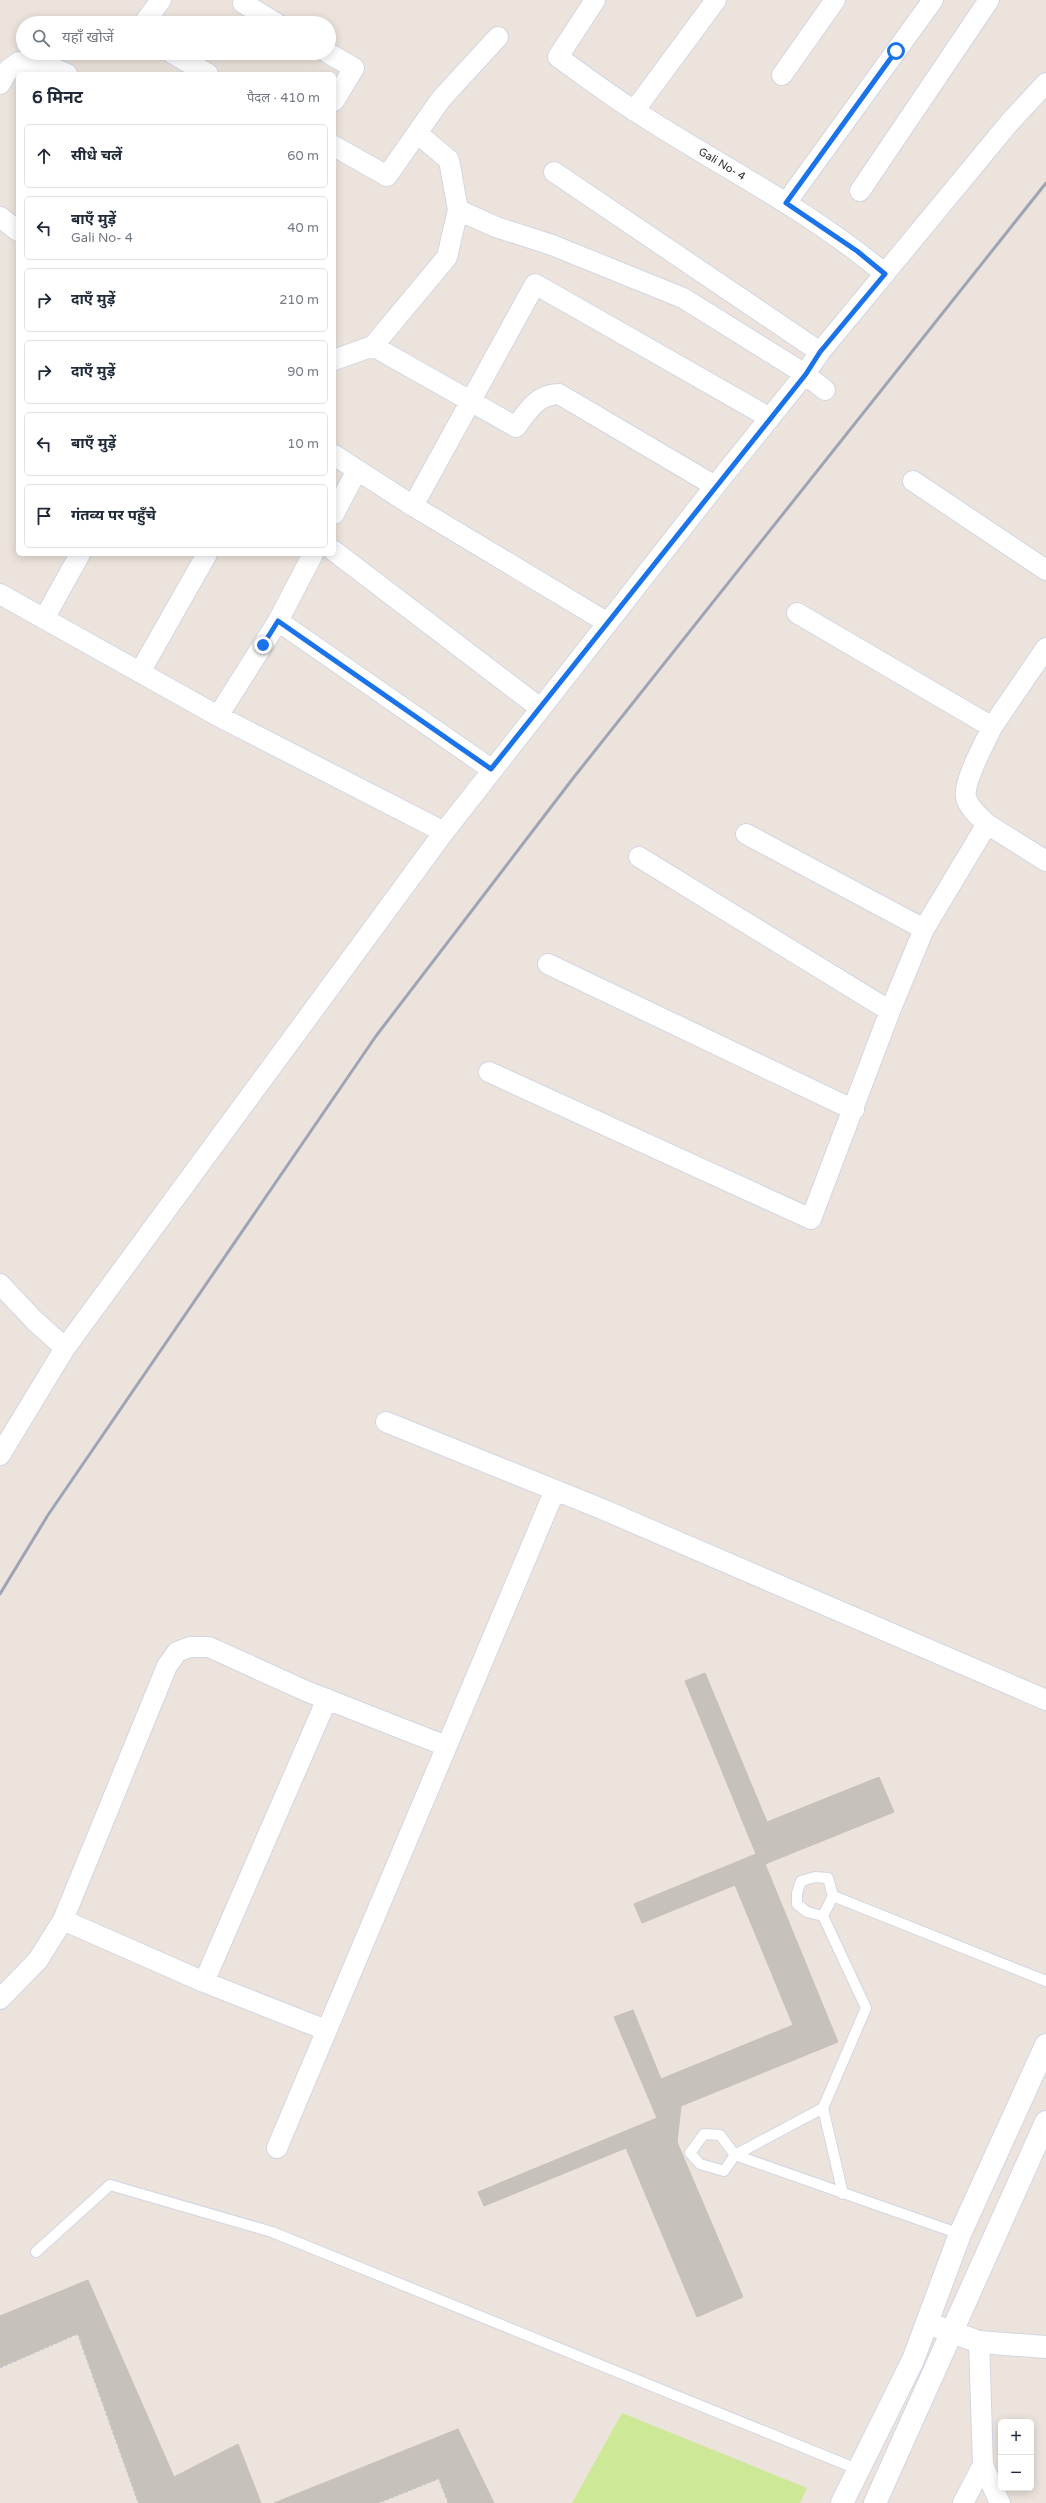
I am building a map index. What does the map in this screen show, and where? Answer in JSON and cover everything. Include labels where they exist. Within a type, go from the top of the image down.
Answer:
[{"type":"main road","points":[[842,2503],[857,2470],[913,2360],[960,2234],[1046,2045]]},
{"type":"main road","points":[[875,2503],[950,2332],[1046,2122]]},
{"type":"main road","points":[[927,2323],[979,2342],[1046,2347]]},
{"type":"street","points":[[149,16],[161,0]]},
{"type":"street","name":"Gali No- 4","points":[[595,0],[558,57],[634,111],[786,203],[857,251],[885,274]]},
{"type":"street","points":[[634,111],[716,0]]},
{"type":"street","points":[[782,75],[835,0]]},
{"type":"street","points":[[786,203],[933,0]]},
{"type":"street","points":[[860,191],[989,0]]},
{"type":"street","points":[[243,3],[264,16]]},
{"type":"street","points":[[336,147],[386,176],[440,99],[498,37]]},
{"type":"street","points":[[336,58],[354,68],[336,98]]},
{"type":"street","points":[[184,60],[205,72]]},
{"type":"street","points":[[0,84],[9,69],[19,62],[43,64],[62,72]]},
{"type":"street","points":[[0,1455],[65,1348],[491,769],[715,486],[806,374],[820,352],[1009,123],[1046,83]]},
{"type":"street","points":[[336,359],[372,346],[447,257],[458,210],[449,160],[417,133]]},
{"type":"street","points":[[554,172],[820,352]]},
{"type":"street","points":[[458,210],[496,226],[552,245],[683,298],[806,374],[825,390]]},
{"type":"street","points":[[0,217],[16,229]]},
{"type":"street","points":[[413,506],[536,284],[770,418]]},
{"type":"street","points":[[372,346],[516,427],[529,409],[547,394],[559,394],[715,486]]},
{"type":"street","points":[[336,456],[413,506],[608,623]]},
{"type":"street","points":[[336,510],[357,470]]},
{"type":"street","points":[[913,481],[982,530],[1046,570]]},
{"type":"street","points":[[336,553],[540,708]]},
{"type":"street","points":[[44,619],[79,556]]},
{"type":"street","points":[[140,672],[205,556]]},
{"type":"street","points":[[218,716],[278,621],[312,556]]},
{"type":"street","points":[[0,594],[218,716],[444,832]]},
{"type":"street","points":[[797,613],[992,727]]},
{"type":"street","points":[[278,621],[491,769]]},
{"type":"street","points":[[1046,648],[992,727],[966,787],[966,798],[972,810],[987,824],[1046,861]]},
{"type":"street","points":[[489,1072],[811,1219],[854,1110],[890,1011],[924,929],[987,824]]},
{"type":"street","points":[[746,834],[924,929]]},
{"type":"street","points":[[639,857],[890,1011]]},
{"type":"street","points":[[548,964],[854,1110]]},
{"type":"street","points":[[0,1284],[34,1321],[65,1348]]},
{"type":"street","points":[[386,1422],[555,1490],[1046,1700]]},
{"type":"street","points":[[276,2148],[555,1490]]},
{"type":"street","points":[[0,1999],[38,1960],[63,1920],[166,1666],[177,1652],[190,1647],[208,1647],[327,1699],[446,1746]]},
{"type":"street","points":[[204,1982],[327,1699]]},
{"type":"street","points":[[63,1920],[204,1982],[326,2030]]},
{"type":"street","points":[[979,2342],[983,2465],[1000,2503]]},
{"type":"street","points":[[963,2503],[983,2465]]},
{"type":"lane","points":[[815,1877],[828,1878],[833,1896],[823,1916],[807,1912],[797,1904],[797,1893],[801,1881],[815,1877]]},
{"type":"lane","points":[[833,1896],[1046,1981]]},
{"type":"lane","points":[[823,1916],[866,2008],[823,2108],[843,2194]]},
{"type":"lane","points":[[823,2108],[735,2154],[843,2194],[960,2234]]},
{"type":"lane","points":[[36,2252],[110,2185],[272,2232],[857,2470]]},
{"type":"path","points":[[0,2366],[78,2333],[138,2503]]},
{"type":"path","points":[[377,2503],[440,2478],[449,2503]]},
{"type":"green space","points":[[622,2413],[807,2488],[800,2503],[572,2503]]},
{"type":"building","points":[[705,1673],[767,1822],[879,1777],[894,1812],[765,1864],[838,2042],[681,2106],[677,2142],[743,2297],[697,2317],[626,2148],[484,2206],[478,2192],[657,2118],[614,2017],[633,2010],[661,2079],[793,2025],[735,1885],[642,1923],[634,1904],[756,1854],[685,1681]]},
{"type":"building","points":[[88,2280],[174,2477],[238,2444],[261,2503],[139,2503],[78,2333],[0,2367],[0,2316]]},
{"type":"building","points":[[458,2429],[494,2503],[449,2503],[439,2478],[377,2503],[274,2503]]},
{"type":"railway","points":[[0,1594],[48,1515],[376,1036],[574,777],[1046,183]]},
{"type":"route","points":[[263,645],[278,621],[491,769],[715,486],[806,374],[820,352],[885,274],[857,251],[786,203],[896,51]]}]
